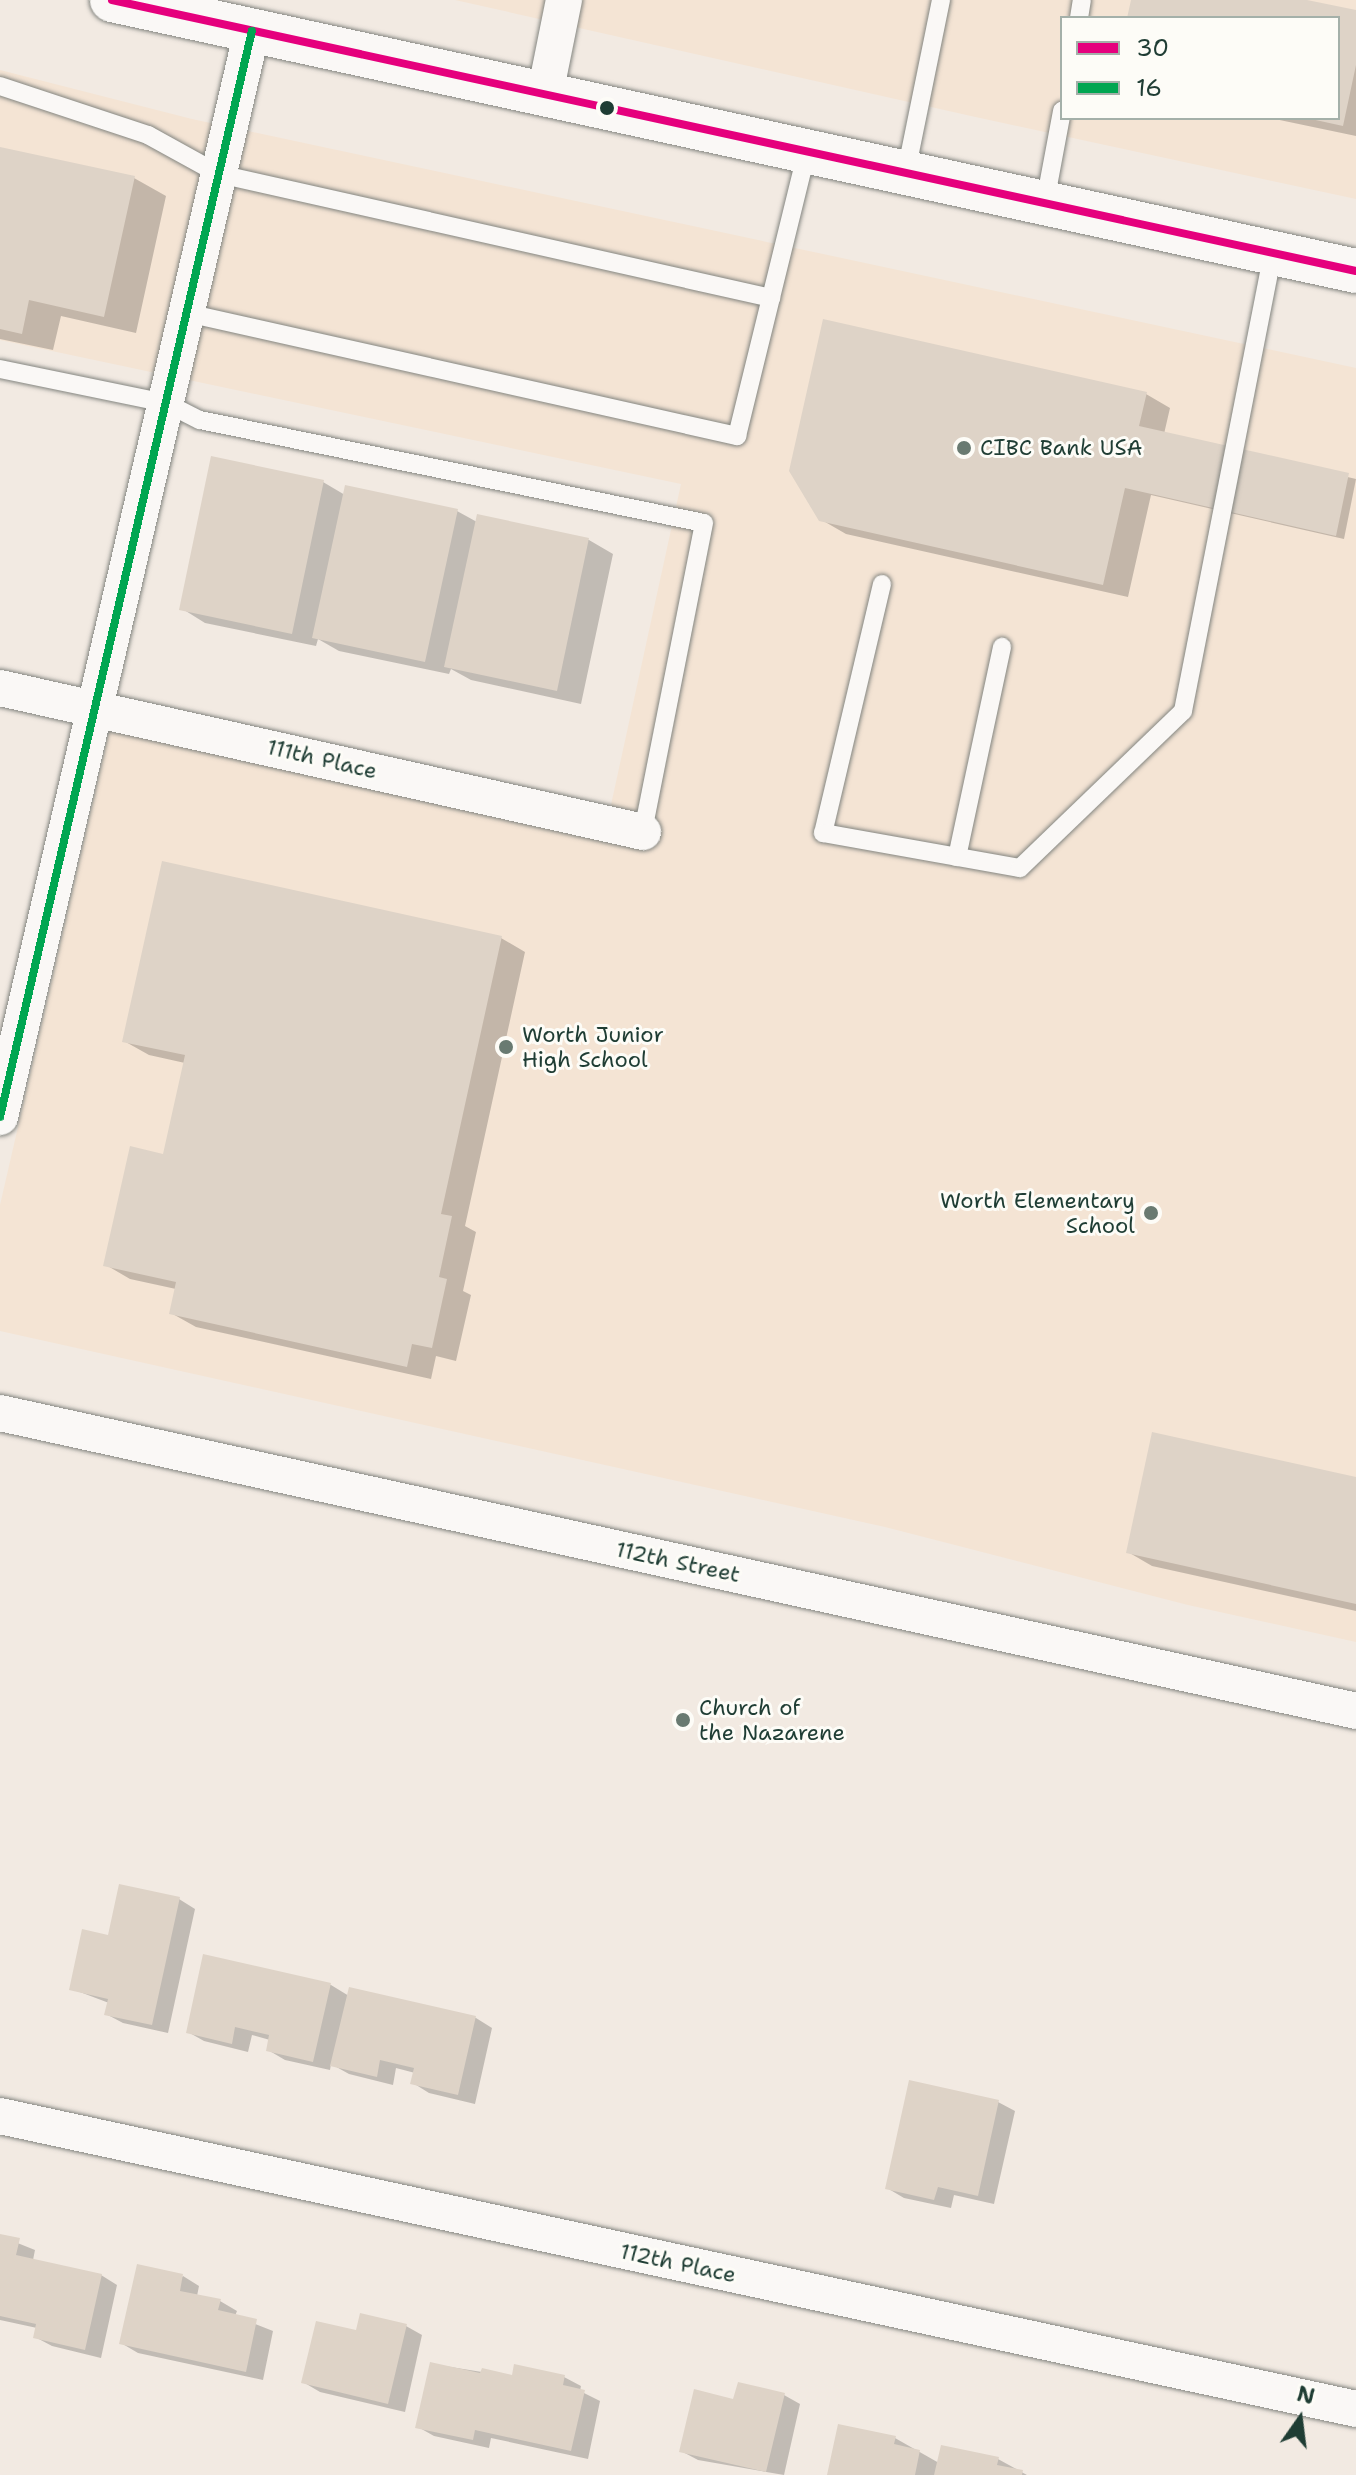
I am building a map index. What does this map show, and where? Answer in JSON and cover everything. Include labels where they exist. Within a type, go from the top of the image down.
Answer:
[{"type":"main road","points":[[112,0],[177,7],[252,31],[1356,271]]},
{"type":"street","points":[[545,94],[564,0]]},
{"type":"street","points":[[0,1117],[252,31]]},
{"type":"street","name":"111th Place","points":[[0,688],[643,832]]},
{"type":"street","name":"112th Street","points":[[0,1413],[1356,1711]]},
{"type":"street","name":"112th Place","points":[[0,2116],[1356,2409]]},
{"type":"lane","points":[[906,172],[941,0]]},
{"type":"lane","points":[[0,86],[148,135],[219,174],[771,298]]},
{"type":"lane","points":[[1045,203],[1060,120]]},
{"type":"lane","points":[[187,313],[737,436],[807,151]]},
{"type":"lane","points":[[882,584],[823,833],[1020,868],[1183,711],[1273,252]]},
{"type":"lane","points":[[0,369],[166,403],[200,420],[704,523],[643,832]]},
{"type":"lane","points":[[957,857],[1002,647]]},
{"type":"shaded area","points":[[455,0],[1356,0],[1356,199],[971,116]]},
{"type":"shaded area","points":[[0,70],[192,119],[1356,368],[1356,1642],[1188,1605],[885,1527],[0,1331],[0,1205],[116,702],[609,814],[681,484],[0,340]]},
{"type":"building","points":[[1131,0],[1307,0],[1356,10],[1356,65],[1343,126],[1316,120],[1340,120],[1340,16],[1127,16]]},
{"type":"building","points":[[0,147],[135,176],[104,317],[29,300],[22,334],[0,329]]},
{"type":"building","name":"CIBC Bank USA","points":[[823,319],[1147,392],[1139,426],[1349,473],[1336,536],[1125,488],[1103,585],[819,521],[789,471]]},
{"type":"building","points":[[211,456],[324,480],[292,634],[179,610]]},
{"type":"building","points":[[345,485],[458,509],[425,662],[312,638]]},
{"type":"building","points":[[477,514],[589,538],[557,691],[444,667]]},
{"type":"building","points":[[162,861],[502,936],[441,1214],[452,1216],[439,1277],[447,1279],[432,1348],[412,1344],[407,1367],[169,1314],[176,1282],[103,1266],[130,1146],[163,1154],[185,1055],[122,1042]]},
{"type":"building","points":[[1152,1432],[1356,1477],[1356,1604],[1126,1553]]},
{"type":"building","points":[[119,1884],[180,1897],[152,2025],[104,2015],[108,1999],[69,1990],[82,1929],[108,1935]]},
{"type":"building","points":[[203,1954],[331,1983],[313,2062],[266,2051],[269,2035],[235,2027],[232,2044],[186,2033]]},
{"type":"building","points":[[349,1987],[476,2016],[458,2095],[410,2084],[414,2068],[380,2060],[377,2077],[330,2066]]},
{"type":"building","points":[[909,2080],[999,2100],[978,2196],[938,2187],[934,2200],[885,2189]]},
{"type":"building","points":[[0,2234],[20,2238],[16,2255],[102,2274],[85,2350],[33,2338],[36,2324],[0,2316]]},
{"type":"building","points":[[137,2264],[183,2274],[180,2291],[221,2299],[218,2310],[257,2319],[246,2372],[119,2344]]},
{"type":"building","points":[[360,2313],[407,2324],[388,2404],[301,2383],[316,2321],[356,2330]]},
{"type":"building","points":[[430,2362],[480,2373],[482,2368],[512,2375],[514,2364],[565,2375],[563,2385],[585,2390],[571,2451],[475,2430],[473,2440],[415,2428]]},
{"type":"building","points":[[738,2382],[785,2393],[766,2472],[679,2452],[694,2389],[733,2399]]},
{"type":"building","points":[[838,2424],[896,2436],[894,2444],[920,2450],[915,2475],[827,2475]]},
{"type":"building","points":[[941,2445],[999,2457],[997,2465],[1023,2470],[1022,2475],[934,2475]]},
{"type":"transit line","name":"30","points":[[112,0],[1356,271]]},
{"type":"transit line","name":"16","points":[[0,1117],[252,31]]},
{"type":"place","name":"CIBC Bank USA","points":[[964,448]]},
{"type":"place","name":"Worth Junior High School","points":[[506,1047]]},
{"type":"place","name":"Worth Elementary School","points":[[1151,1213]]},
{"type":"place","name":"Church of the Nazarene","points":[[683,1720]]}]
